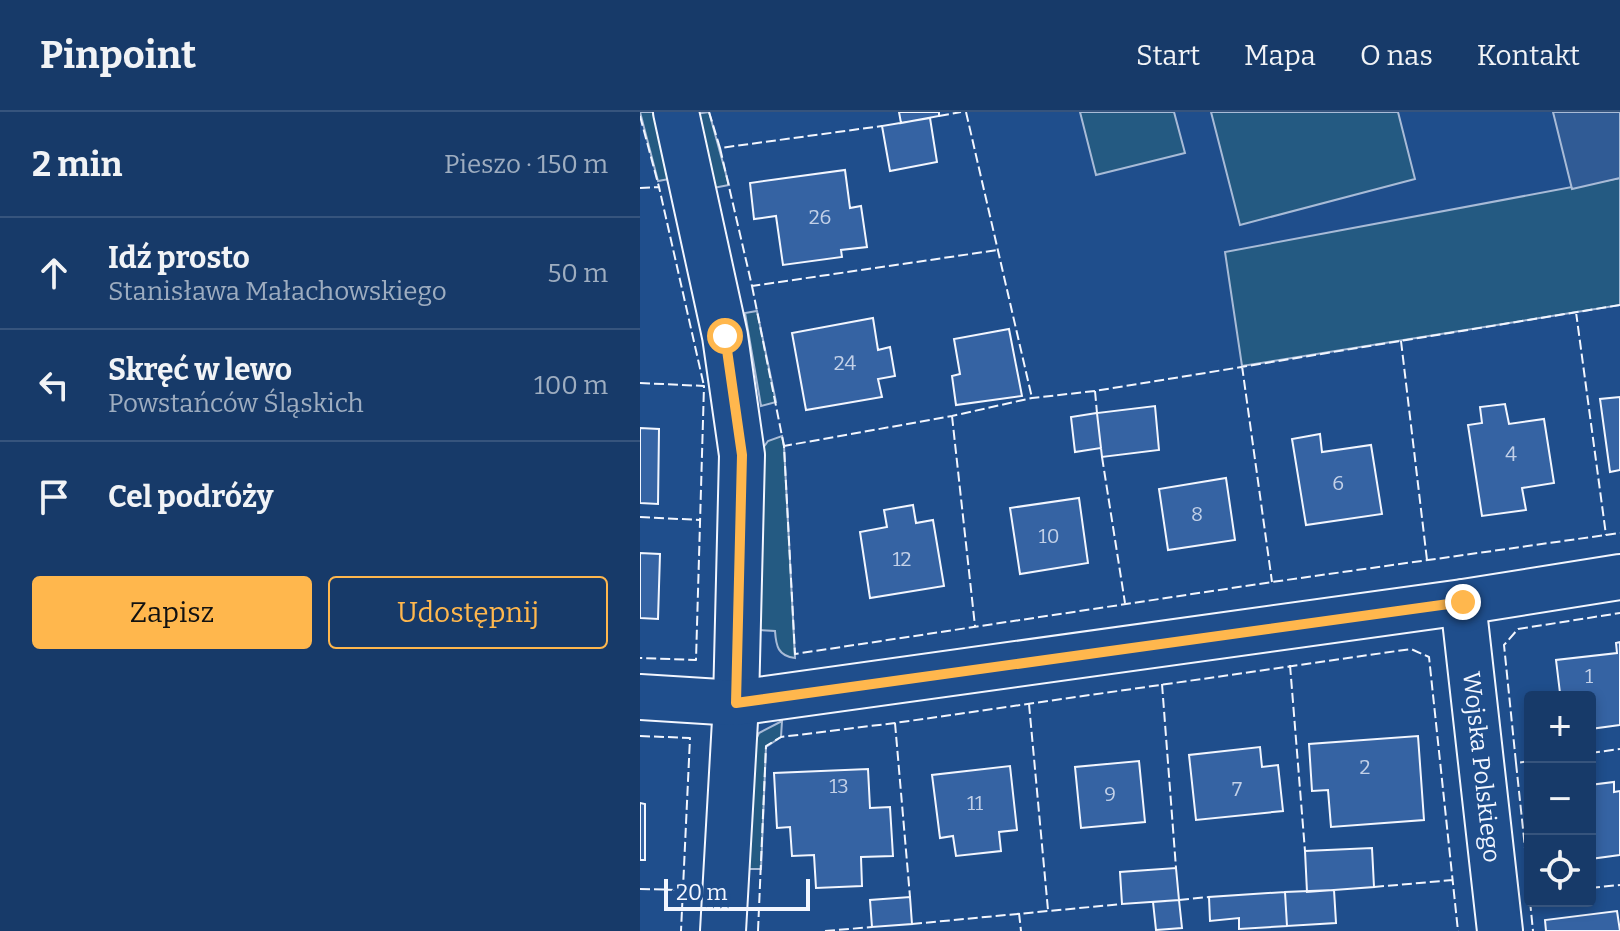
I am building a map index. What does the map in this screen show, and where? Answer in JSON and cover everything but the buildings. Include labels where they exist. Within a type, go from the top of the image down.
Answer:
[{"type":"street","points":[[676,112],[725,336],[742,455],[736,703],[723,931]]},
{"type":"street","points":[[640,697],[736,703],[1463,602],[1620,577]]},
{"type":"street","name":"Wojska Polskiego","points":[[1463,602],[1500,931]]},
{"type":"shaded area","points":[[640,112],[654,112],[669,179],[658,181]]},
{"type":"shaded area","points":[[709,112],[729,185],[713,188],[695,114]]},
{"type":"shaded area","points":[[1080,112],[1174,112],[1185,153],[1096,175]]},
{"type":"shaded area","points":[[1211,112],[1398,112],[1415,179],[1240,225]]},
{"type":"shaded area","points":[[1553,112],[1620,112],[1620,178],[1572,189]]},
{"type":"shaded area","points":[[1620,178],[1620,305],[1242,366],[1225,252]]},
{"type":"shaded area","points":[[757,311],[776,402],[761,406],[745,313]]},
{"type":"shaded area","points":[[782,436],[795,658],[779,649],[775,631],[759,630],[763,448],[768,441]]},
{"type":"shaded area","points":[[782,721],[781,737],[766,747],[761,869],[747,869],[752,748],[759,733]]},
{"type":"fence","points":[[709,112],[720,148],[882,126]]},
{"type":"fence","points":[[939,116],[961,112]]},
{"type":"fence","points":[[966,112],[1032,398]]},
{"type":"fence","points":[[640,116],[659,187]]},
{"type":"fence","points":[[720,148],[752,286],[998,250]]},
{"type":"fence","points":[[640,188],[659,187],[704,386]]},
{"type":"fence","points":[[752,286],[784,446]]},
{"type":"fence","points":[[1620,305],[1095,391],[1032,398],[952,416],[784,446],[795,654],[1620,533]]},
{"type":"fence","points":[[1576,312],[1606,535]]},
{"type":"fence","points":[[1401,341],[1427,560]]},
{"type":"fence","points":[[1242,366],[1272,582]]},
{"type":"fence","points":[[640,383],[704,386],[696,660],[640,658]]},
{"type":"fence","points":[[1095,391],[1097,413]]},
{"type":"fence","points":[[952,416],[975,626]]},
{"type":"fence","points":[[1102,457],[1125,603]]},
{"type":"fence","points":[[640,517],[700,520]]},
{"type":"fence","points":[[1524,762],[1516,763],[1504,645],[1518,629],[1620,613]]},
{"type":"fence","points":[[758,931],[766,746],[781,737],[1411,649],[1429,657],[1458,931]]},
{"type":"fence","points":[[1290,665],[1305,851]]},
{"type":"fence","points":[[1162,684],[1176,868]]},
{"type":"fence","points":[[1029,704],[1048,910]]},
{"type":"fence","points":[[895,723],[910,897]]},
{"type":"fence","points":[[640,736],[690,738],[681,931]]},
{"type":"fence","points":[[1596,752],[1620,749]]},
{"type":"fence","points":[[1516,763],[1524,838]]},
{"type":"fence","points":[[1374,887],[1453,880]]},
{"type":"fence","points":[[1596,887],[1620,885]]},
{"type":"fence","points":[[640,889],[683,890]]},
{"type":"fence","points":[[1179,900],[1209,897]]},
{"type":"fence","points":[[912,924],[1122,904]]},
{"type":"fence","points":[[1531,907],[1533,931]]},
{"type":"fence","points":[[1019,913],[1021,931]]},
{"type":"fence","points":[[825,931],[872,927]]},
{"type":"route","points":[[725,336],[742,455],[736,703],[1463,602]]}]
